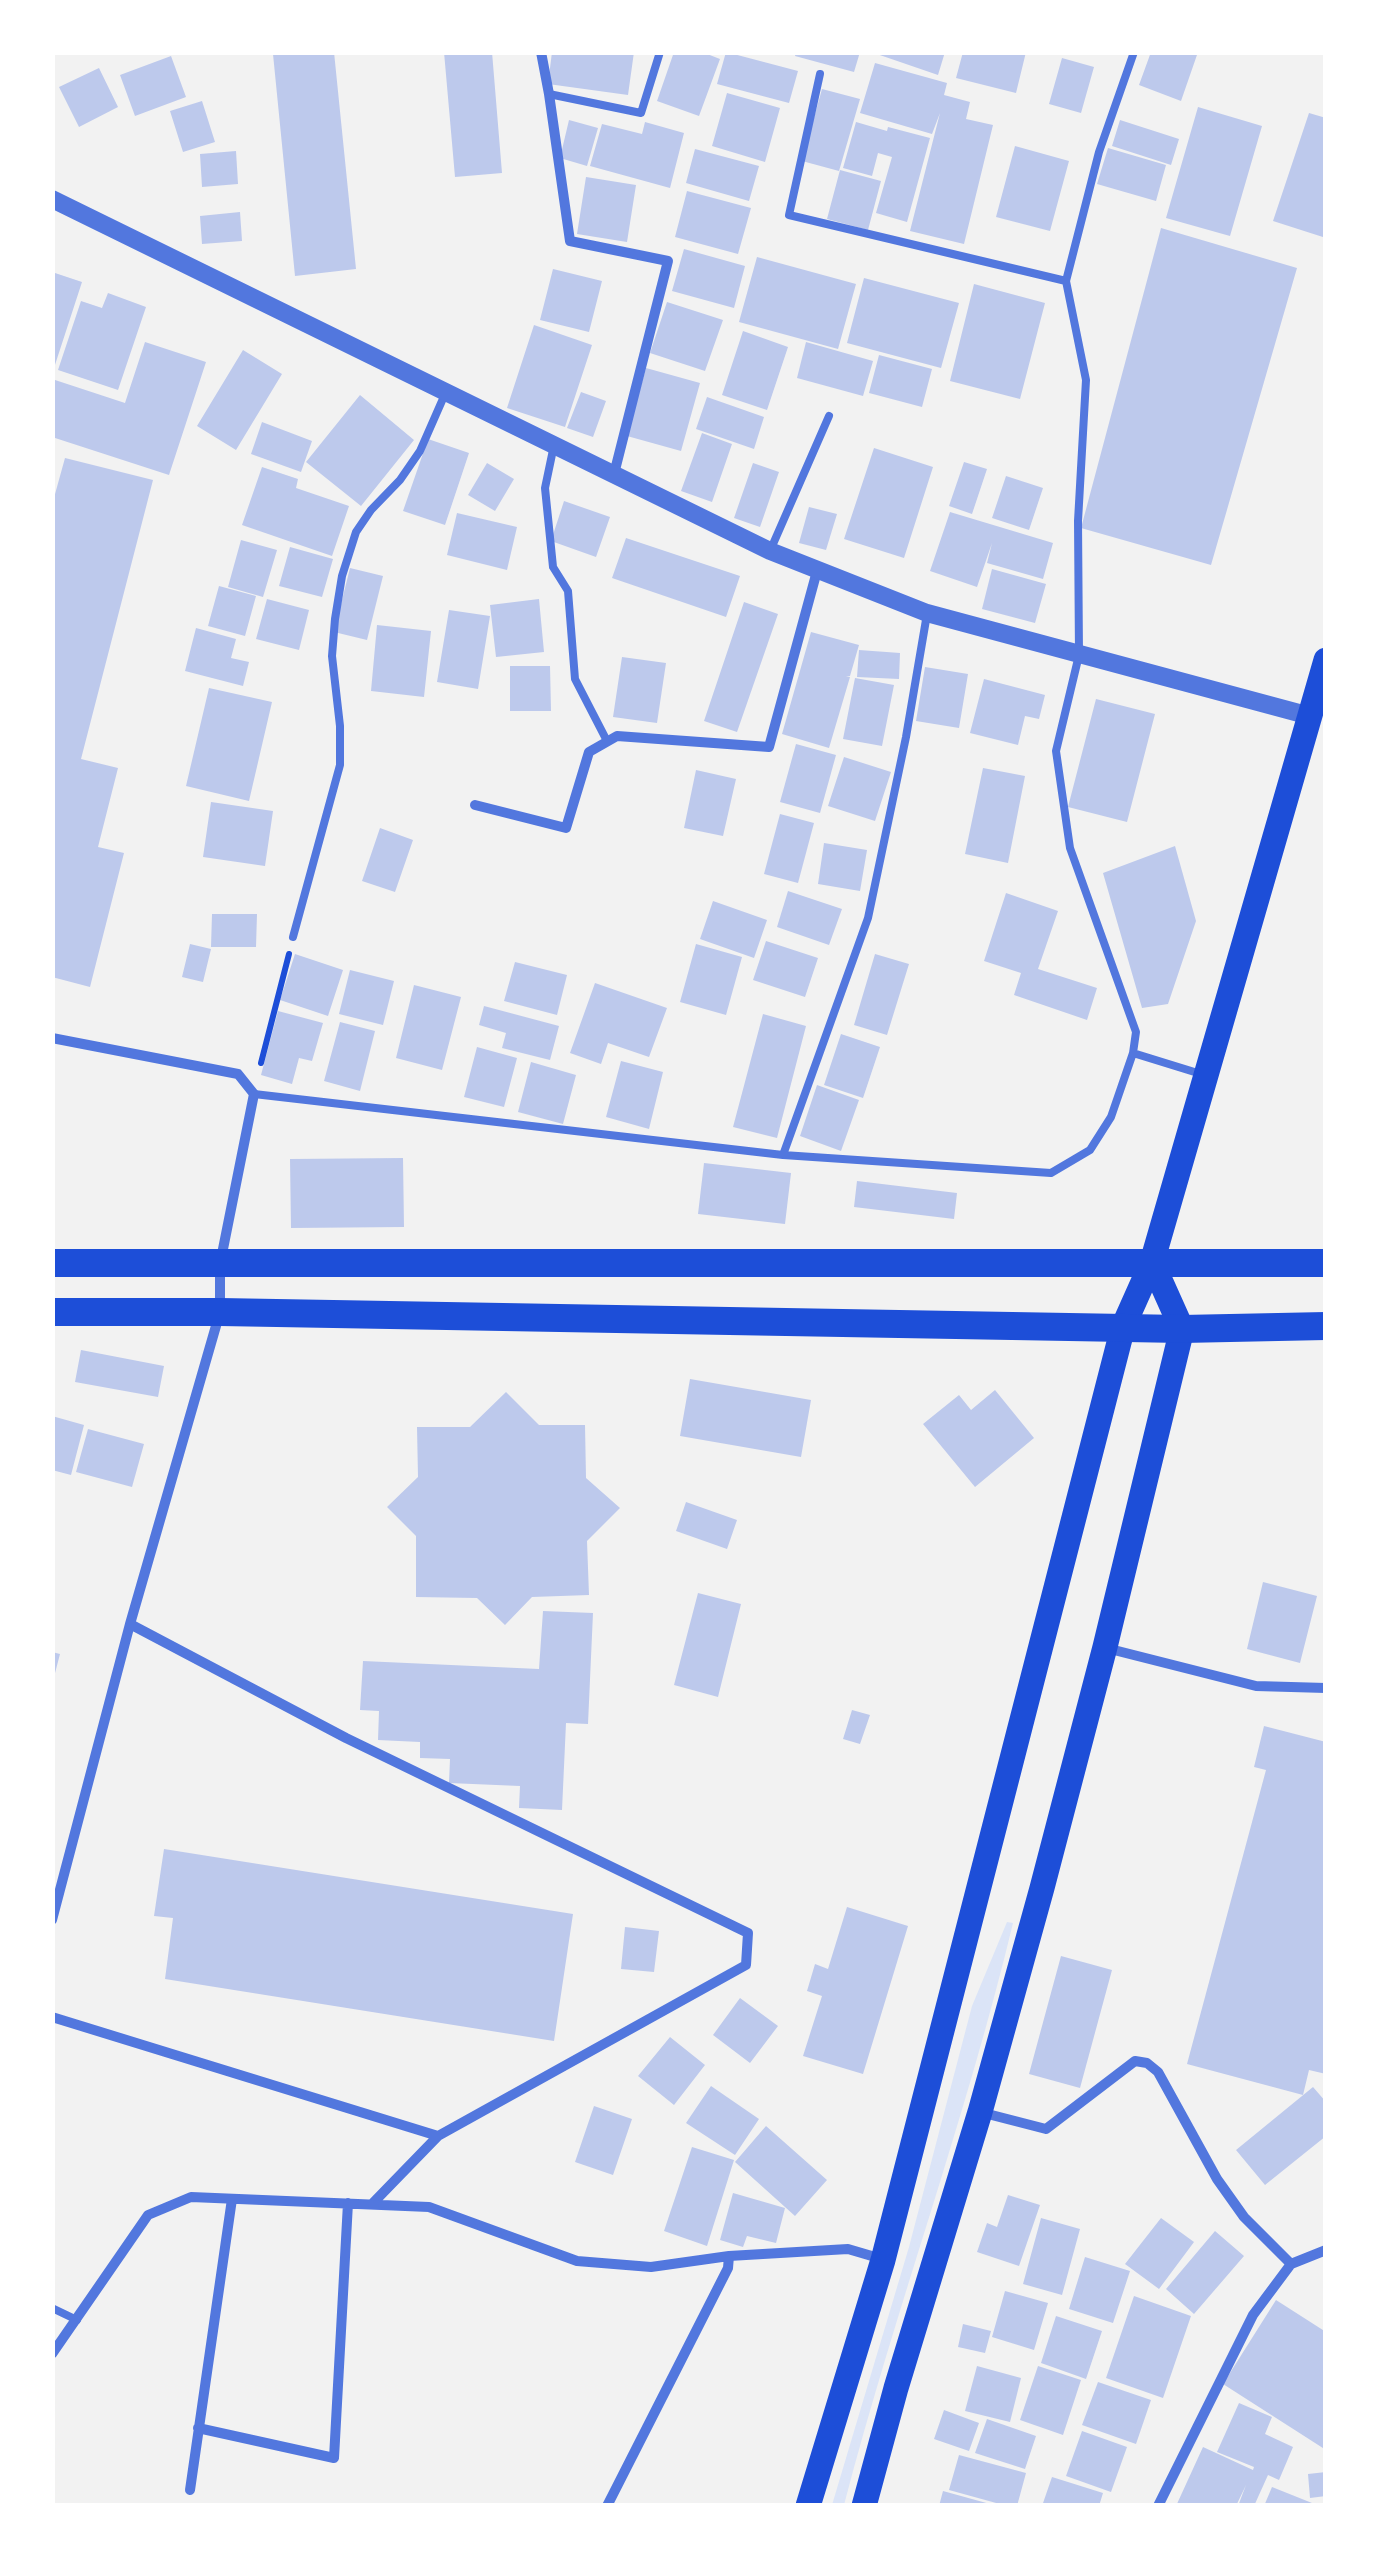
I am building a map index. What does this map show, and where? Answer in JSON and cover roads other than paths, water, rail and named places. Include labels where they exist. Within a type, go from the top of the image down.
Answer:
[{"type":"highway","points":[[52,1263],[1326,1263]]},
{"type":"highway","points":[[52,1312],[1182,1329],[1326,1326]]},
{"type":"main road","points":[[808,2506],[884,2260],[1123,1327],[1152,1262],[1205,1075],[1318,719],[1326,660]]},
{"type":"main road","points":[[864,2506],[1047,1869],[1182,1329],[1152,1262]]},
{"type":"street","points":[[540,52],[570,241],[668,261],[614,474]]},
{"type":"street","points":[[52,199],[817,571],[927,613],[1318,719]]},
{"type":"street","points":[[475,805],[566,828],[589,752],[618,736],[769,748],[817,571]]},
{"type":"street","points":[[52,1038],[238,1074],[254,1094],[220,1264],[220,1312],[130,1624],[52,1920]]},
{"type":"street","points":[[130,1624],[346,1738],[748,1933],[746,1966],[438,2136],[372,2204]]},
{"type":"street","points":[[1105,1647],[1256,1686],[1326,1688]]},
{"type":"street","points":[[52,2017],[438,2136]]},
{"type":"street","points":[[980,2112],[1046,2130],[1135,2061],[1147,2063],[1158,2072],[1217,2180],[1244,2217],[1291,2264]]},
{"type":"street","points":[[52,2354],[148,2215],[191,2198],[429,2207],[577,2261],[651,2267],[729,2256],[848,2249],[884,2260]]},
{"type":"street","points":[[190,2490],[232,2199]]},
{"type":"street","points":[[198,2428],[334,2458],[348,2203]]},
{"type":"street","points":[[1158,2506],[1252,2315],[1291,2264],[1326,2250]]},
{"type":"street","points":[[607,2506],[728,2268],[729,2256]]},
{"type":"lane","points":[[549,94],[642,113],[660,52]]},
{"type":"lane","points":[[254,1094],[784,1154],[1051,1173],[1090,1150],[1112,1116],[1136,1032],[1070,848],[1056,751],[1080,655],[1078,521],[1086,380],[1066,281],[1099,152],[1134,52]]},
{"type":"lane","points":[[820,74],[789,214],[1066,281]]},
{"type":"lane","points":[[294,937],[340,765],[332,656],[342,576],[356,532],[420,451],[446,392]]},
{"type":"lane","points":[[770,551],[828,416]]},
{"type":"lane","points":[[554,445],[545,488],[553,567],[568,590],[576,680],[607,741]]},
{"type":"lane","points":[[784,1154],[868,918],[927,613]]},
{"type":"lane","points":[[1133,1053],[1205,1075]]},
{"type":"lane","points":[[52,2308],[77,2320]]}]
